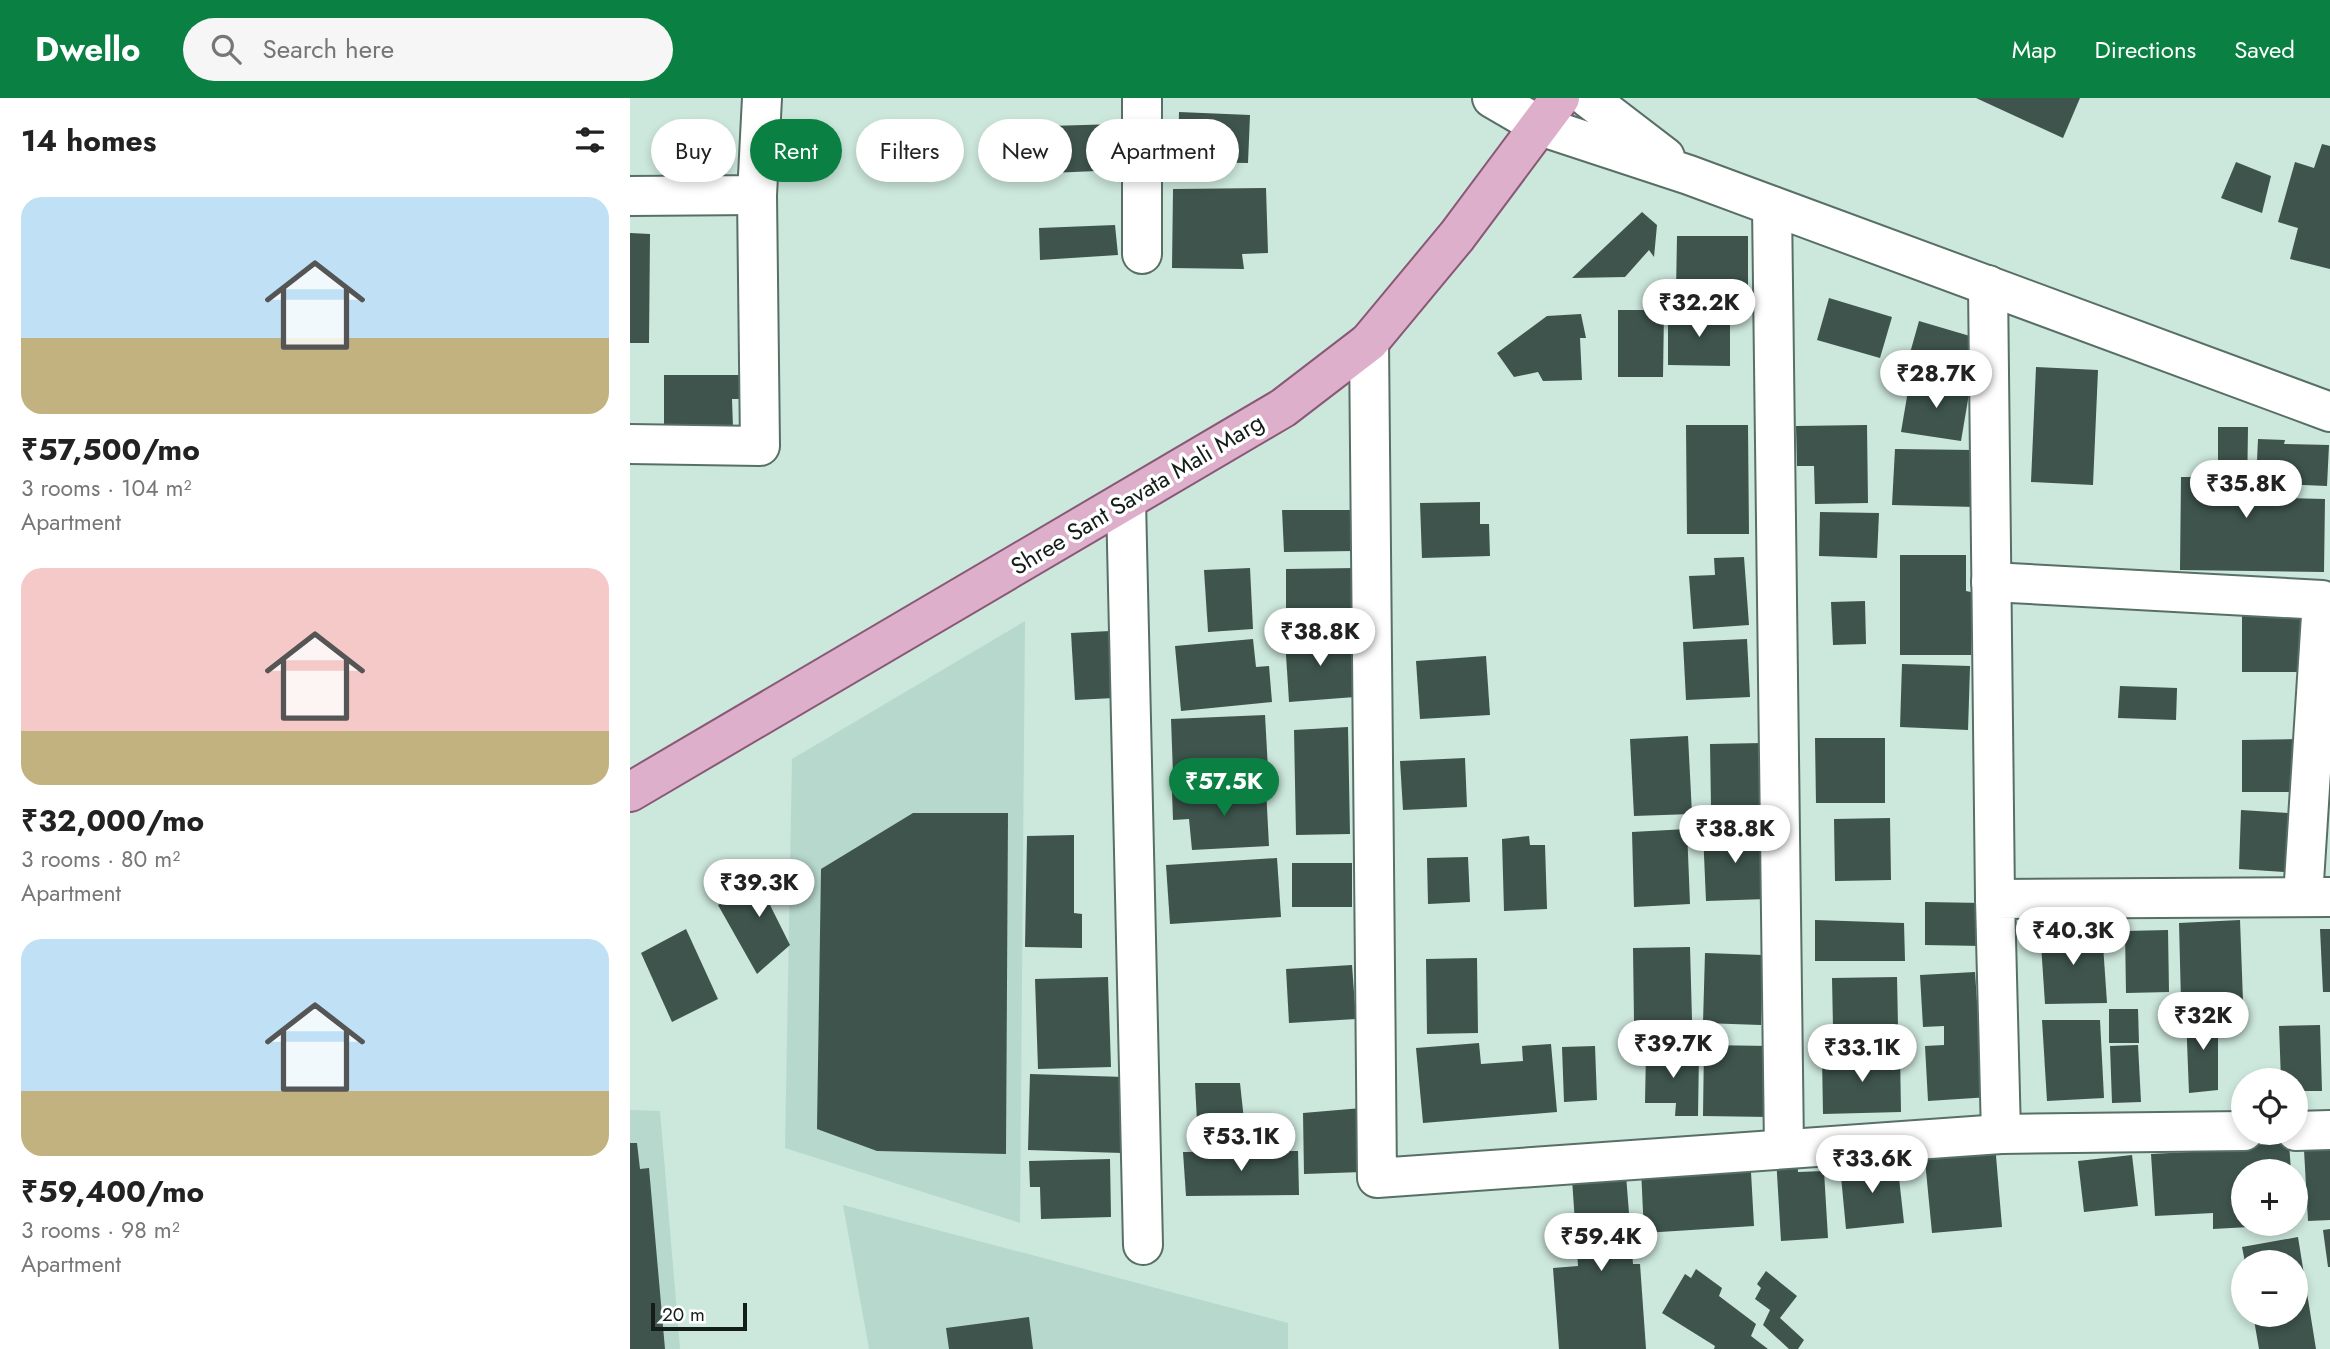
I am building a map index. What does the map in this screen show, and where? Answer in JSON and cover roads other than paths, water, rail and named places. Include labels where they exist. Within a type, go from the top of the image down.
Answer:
[{"type":"main road","name":"Shree Sant Savata Mali Marg","points":[[630,792],[1283,408],[1368,342],[1457,236],[1550,112]]},
{"type":"street","points":[[630,444],[760,446],[757,195],[762,98]]},
{"type":"street","points":[[1142,98],[1142,254]]},
{"type":"street","points":[[1492,98],[1550,112],[1689,175],[2330,412]]},
{"type":"street","points":[[1588,98],[1689,175]]},
{"type":"street","points":[[630,196],[757,195]]},
{"type":"street","points":[[1772,206],[1784,1149]]},
{"type":"street","points":[[1988,285],[1995,899],[2001,1134]]},
{"type":"street","points":[[1368,342],[1377,1178],[2001,1134],[2231,1131]]},
{"type":"street","points":[[1126,501],[1143,1245]]},
{"type":"street","points":[[1991,582],[2322,600],[2316,897],[1995,899]]},
{"type":"street","points":[[2308,1131],[2330,1130]]}]
